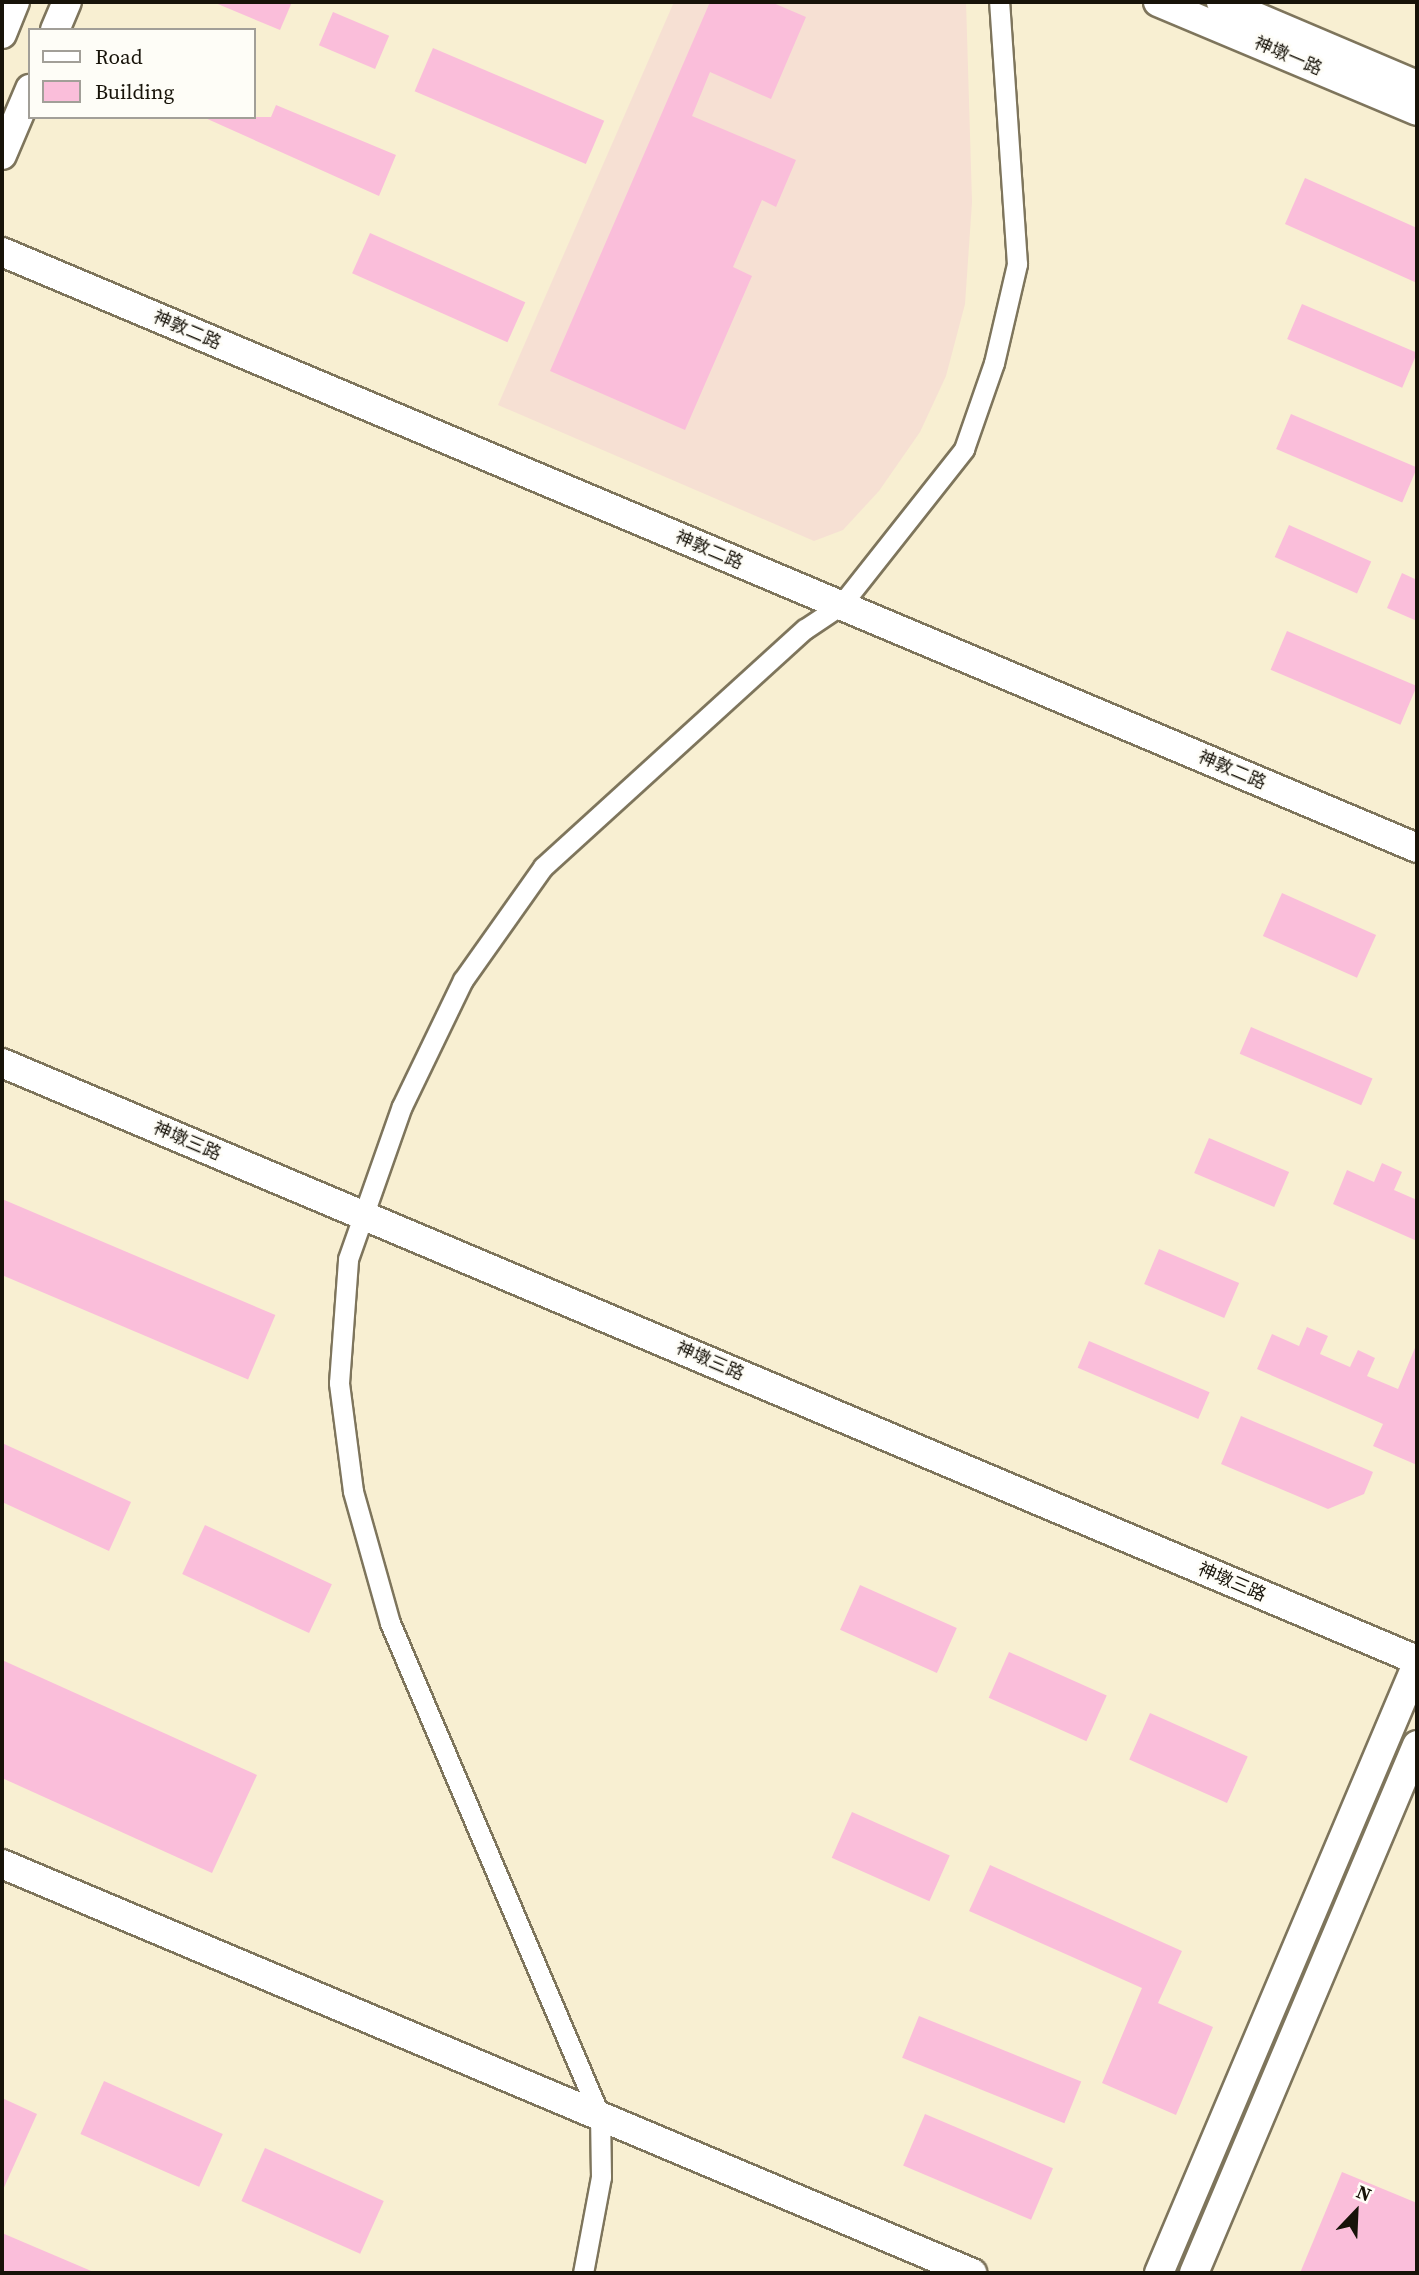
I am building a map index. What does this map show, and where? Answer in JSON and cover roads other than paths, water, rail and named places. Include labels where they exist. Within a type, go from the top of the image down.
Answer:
[{"type":"street","points":[[2,34],[15,2]]},
{"type":"street","points":[[56,28],[67,2]]},
{"type":"street","points":[[583,2273],[601,2176],[600,2116],[390,1623],[353,1491],[339,1383],[348,1259],[402,1106],[463,980],[543,867],[805,629],[841,606],[964,449],[994,363],[1017,264],[999,2]]},
{"type":"street","name":"神墩一路","points":[[1158,2],[1417,111]]},
{"type":"street","name":"神墩一路","points":[[1221,2],[1417,85]]},
{"type":"street","points":[[2,155],[28,94]]},
{"type":"street","name":"神敦二路","points":[[2,252],[1417,848]]},
{"type":"street","name":"神墩三路","points":[[2,1063],[1417,1662]]},
{"type":"street","points":[[1159,2273],[1417,1662]]},
{"type":"street","points":[[1194,2273],[1417,1745]]},
{"type":"street","points":[[2,1864],[972,2273]]}]
